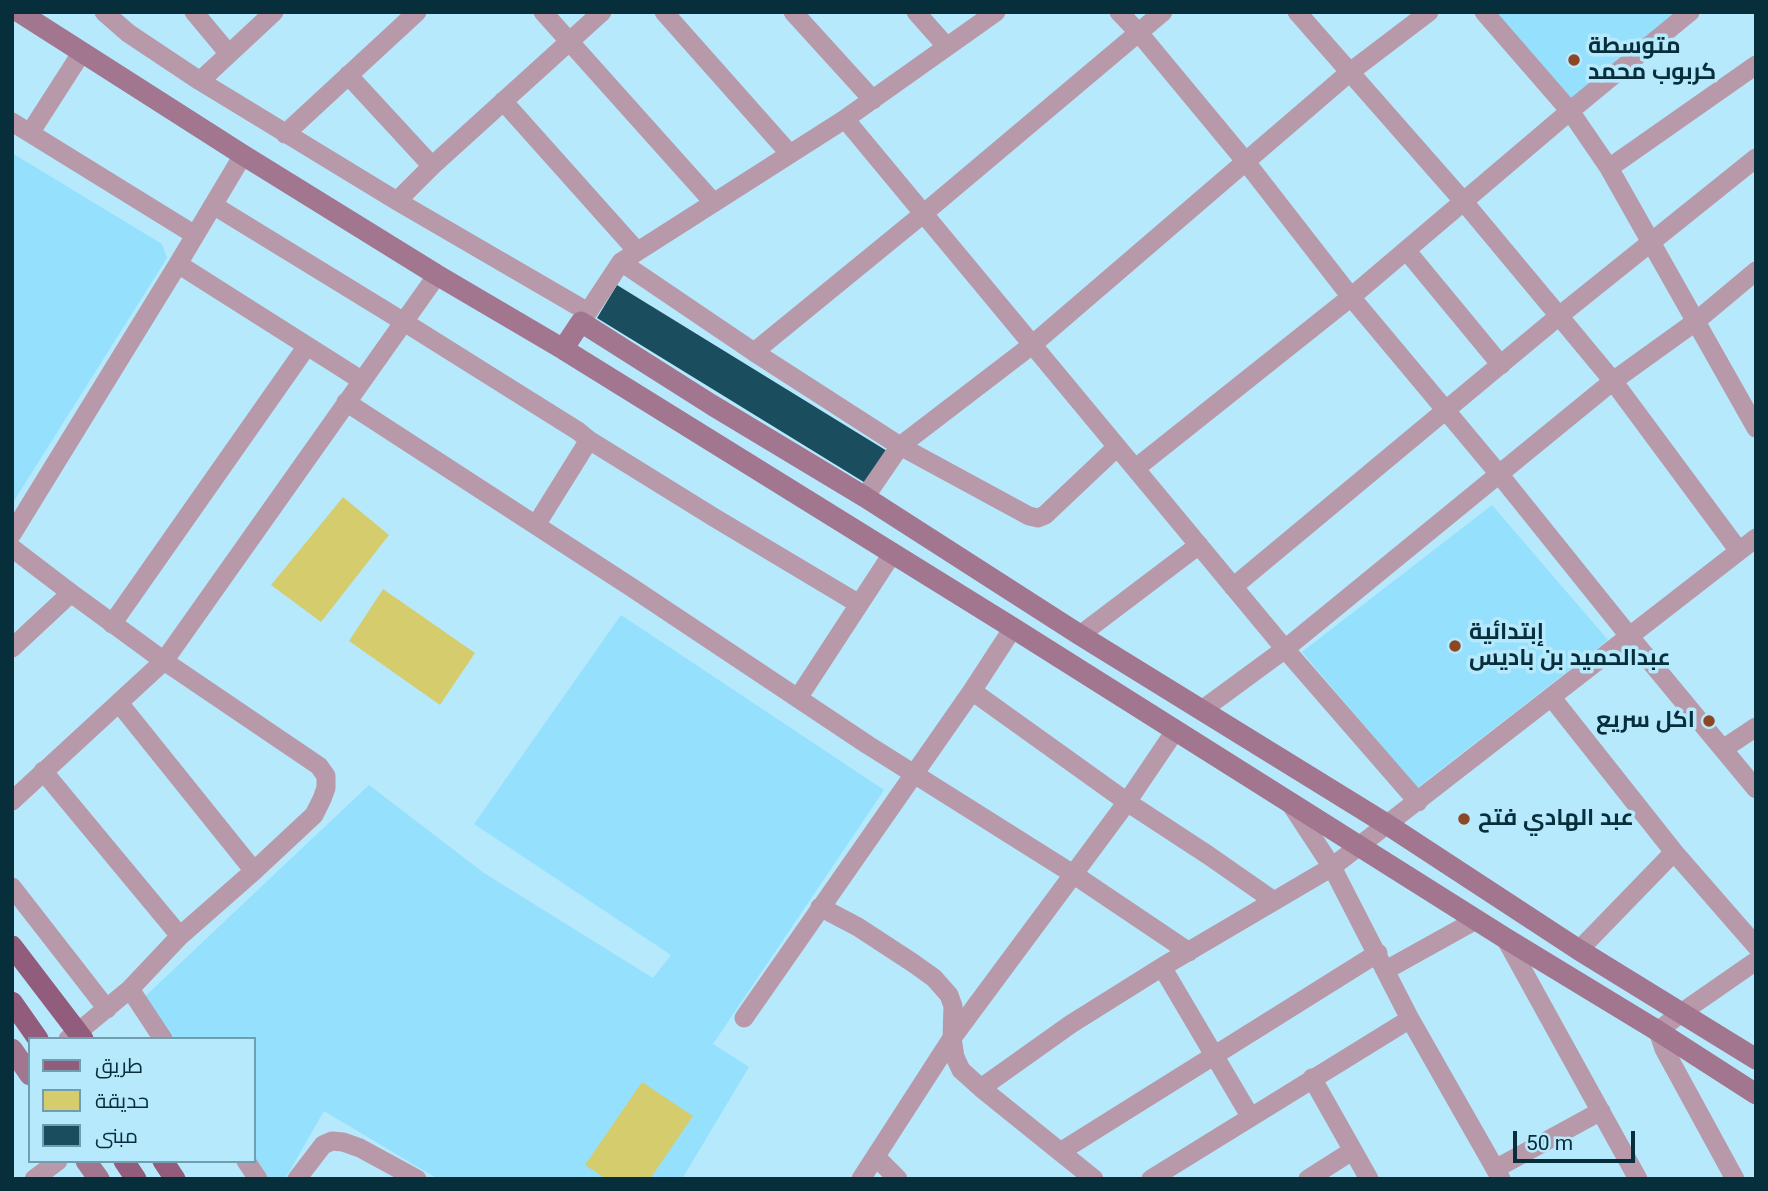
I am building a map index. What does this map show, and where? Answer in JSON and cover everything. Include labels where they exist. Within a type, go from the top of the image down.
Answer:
[{"type":"main road","points":[[19,12],[243,155],[1013,628],[1756,1094]]},
{"type":"main road","points":[[562,349],[584,317],[712,405],[865,497],[1080,635],[1388,825],[1579,950],[1756,1059]]},
{"type":"main road","points":[[12,946],[76,1037]]},
{"type":"main road","points":[[12,1002],[37,1037]]},
{"type":"main road","points":[[18,1053],[28,1071]]},
{"type":"main road","points":[[87,1163],[99,1179]]},
{"type":"main road","points":[[125,1163],[136,1179]]},
{"type":"main road","points":[[164,1163],[175,1179]]},
{"type":"street","points":[[104,12],[128,33],[200,81],[584,317],[629,256],[845,119],[996,12]]},
{"type":"street","points":[[194,12],[229,54]]},
{"type":"street","points":[[200,81],[274,12]]},
{"type":"street","points":[[285,134],[417,12]]},
{"type":"street","points":[[543,12],[714,203]]},
{"type":"street","points":[[397,201],[602,12]]},
{"type":"street","points":[[793,12],[873,100]]},
{"type":"street","points":[[916,12],[947,47]]},
{"type":"street","points":[[1119,12],[1247,162],[1351,297],[1756,789]]},
{"type":"street","points":[[754,352],[1163,12]]},
{"type":"street","points":[[1297,12],[1464,202],[1613,381],[1739,551]]},
{"type":"street","points":[[865,497],[900,446],[1032,345],[1350,72],[1429,12]]},
{"type":"street","points":[[1484,12],[1570,111],[1609,167],[1756,428]]},
{"type":"street","points":[[1136,468],[1351,297],[1690,12]]},
{"type":"street","points":[[675,16],[790,154]]},
{"type":"street","points":[[30,133],[82,52]]},
{"type":"street","points":[[1609,167],[1756,65]]},
{"type":"street","points":[[348,75],[432,166]]},
{"type":"street","points":[[503,101],[629,256],[754,352],[900,446],[1029,516],[1038,518],[1053,509],[1116,447]]},
{"type":"street","points":[[845,119],[1285,649],[1418,802]]},
{"type":"street","points":[[12,122],[195,235]]},
{"type":"street","points":[[12,534],[243,155]]},
{"type":"street","points":[[1233,587],[1559,316],[1756,158]]},
{"type":"street","points":[[213,205],[578,430],[589,440],[715,518],[859,604]]},
{"type":"street","points":[[1406,250],[1501,365]]},
{"type":"street","points":[[178,264],[362,380]]},
{"type":"street","points":[[1202,710],[1285,649],[1613,381],[1695,321],[1756,271]]},
{"type":"street","points":[[12,801],[164,661],[437,275]]},
{"type":"street","points":[[112,624],[307,346]]},
{"type":"street","points":[[346,402],[1189,952]]},
{"type":"street","points":[[536,525],[589,440]]},
{"type":"street","points":[[981,1088],[1071,1024],[1332,867],[1756,538]]},
{"type":"street","points":[[1080,635],[1199,545]]},
{"type":"street","points":[[12,548],[164,661],[304,755],[319,766],[326,776],[326,788],[314,815],[180,936],[130,989],[76,1037]]},
{"type":"street","points":[[798,698],[892,554]]},
{"type":"street","points":[[12,648],[71,593]]},
{"type":"street","points":[[744,1018],[1013,628]]},
{"type":"street","points":[[972,691],[1127,802],[1274,901]]},
{"type":"street","points":[[1552,698],[1674,852],[1756,946]]},
{"type":"street","points":[[120,703],[254,871]]},
{"type":"street","points":[[1723,749],[1756,727]]},
{"type":"street","points":[[861,1179],[952,1038],[1127,802],[1175,731]]},
{"type":"street","points":[[43,771],[180,936]]},
{"type":"street","points":[[1290,803],[1332,867],[1410,1018],[1498,1174],[1601,1111]]},
{"type":"street","points":[[1579,950],[1674,852]]},
{"type":"street","points":[[12,887],[107,1009]]},
{"type":"street","points":[[820,907],[858,928],[934,978],[953,1006],[952,1038],[955,1057],[961,1070],[1094,1179]]},
{"type":"street","points":[[1060,1152],[1214,1055],[1382,962],[1476,920]]},
{"type":"street","points":[[1505,938],[1639,1179]]},
{"type":"street","points":[[1735,1179],[1664,1049],[1658,1031],[1756,961]]},
{"type":"street","points":[[1162,967],[1250,1116]]},
{"type":"street","points":[[130,989],[162,1037]]},
{"type":"street","points":[[1151,1179],[1410,1018]]},
{"type":"street","points":[[1312,1078],[1369,1179]]},
{"type":"street","points":[[297,1179],[323,1144],[332,1141],[360,1148],[416,1179]]},
{"type":"street","points":[[1308,1179],[1352,1151]]},
{"type":"street","points":[[876,1157],[898,1179]]},
{"type":"street","points":[[34,1179],[55,1163]]},
{"type":"street","points":[[247,1163],[258,1179]]},
{"type":"shaded area","name":"متوسطة كربوب محمد","points":[[1481,12],[1684,12],[1565,107]]},
{"type":"shaded area","points":[[12,153],[162,244],[167,258],[12,504]]},
{"type":"shaded area","name":"إبتدائية عبدالحميد بن باديس","points":[[1492,505],[1608,640],[1417,788],[1302,652]]},
{"type":"shaded area","points":[[621,615],[884,790],[713,1044],[749,1067],[682,1179],[438,1179],[324,1111],[285,1179],[263,1179],[255,1163],[256,1037],[161,1037],[137,1004],[369,785],[484,873],[653,978],[671,955],[474,824]]},
{"type":"green space","points":[[343,497],[389,535],[321,622],[271,585]]},
{"type":"green space","points":[[383,589],[475,653],[440,705],[349,641]]},
{"type":"green space","points":[[642,1082],[693,1116],[650,1179],[606,1179],[585,1165]]},
{"type":"building","points":[[617,285],[887,451],[867,484],[597,318]]},
{"type":"place","name":"متوسطة كربوب محمد","points":[[1574,60]]},
{"type":"place","name":"إبتدائية عبدالحميد بن باديس","points":[[1455,646]]},
{"type":"place","name":"اكل سريع","points":[[1709,721]]},
{"type":"place","name":"عبد الهادي فتح","points":[[1464,819]]}]
